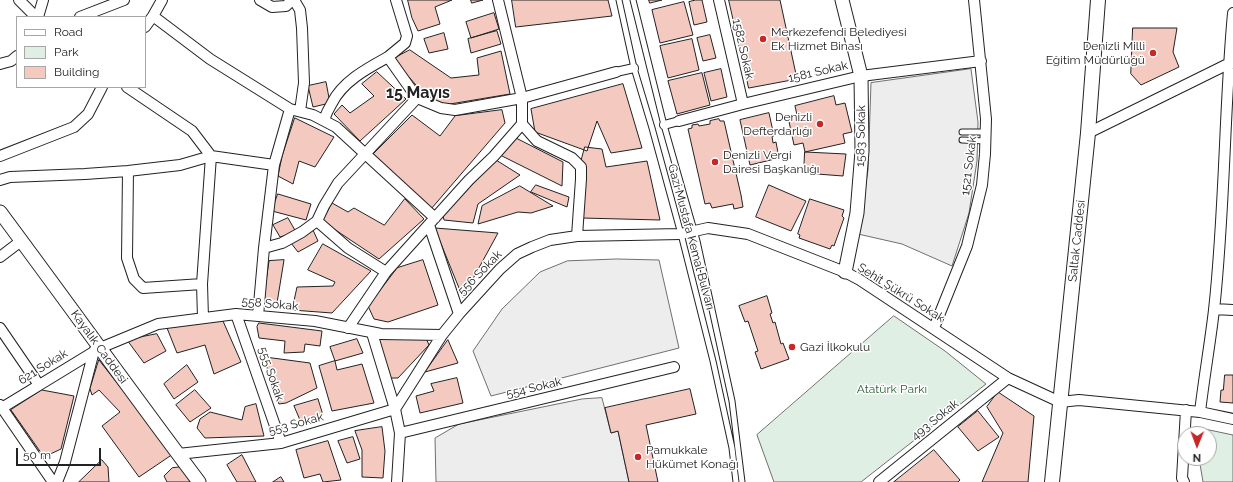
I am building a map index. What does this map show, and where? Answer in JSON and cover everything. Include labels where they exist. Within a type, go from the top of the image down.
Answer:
[{"type":"main road","name":"Saltak Caddesi","points":[[1052,482],[1088,133],[1098,0]]},
{"type":"street","points":[[19,0],[36,16]]},
{"type":"street","points":[[37,16],[43,0]]},
{"type":"street","points":[[83,16],[124,0]]},
{"type":"street","points":[[146,26],[162,0]]},
{"type":"street","points":[[258,316],[274,165],[304,83],[300,10],[293,0],[286,6],[272,7],[260,0]]},
{"type":"street","points":[[324,120],[332,102],[343,88],[366,69],[388,57],[405,43],[407,36],[396,0]]},
{"type":"street","points":[[348,328],[386,272],[522,124],[522,98],[498,0]]},
{"type":"street","name":"1582 Sokak","points":[[719,0],[743,104]]},
{"type":"street","name":"1583 Sokak","points":[[842,0],[861,76],[862,151],[856,213],[844,272]]},
{"type":"street","name":"1521 Sokak","points":[[934,328],[967,246],[982,185],[986,119],[974,0]]},
{"type":"street","points":[[1200,412],[1214,309],[1220,236],[1233,13]]},
{"type":"street","points":[[153,16],[210,59],[295,110],[313,115],[336,127],[366,153],[432,221],[459,314]]},
{"type":"street","points":[[0,64],[11,61],[16,57]]},
{"type":"street","points":[[388,57],[417,98],[441,108],[456,110],[522,98],[634,68]]},
{"type":"street","name":"1581 Sokak","points":[[664,125],[743,104],[861,76],[980,61]]},
{"type":"street","points":[[1088,133],[1231,64]]},
{"type":"street","points":[[0,156],[74,127],[88,114],[101,88]]},
{"type":"street","points":[[128,88],[192,131],[211,156],[202,284],[203,318]]},
{"type":"street","points":[[264,248],[282,243],[302,232],[316,221],[338,183],[417,98]]},
{"type":"street","points":[[522,124],[537,141],[572,158],[580,167],[581,179],[577,236]]},
{"type":"street","points":[[0,180],[10,177],[128,171],[180,165],[211,156],[274,165]]},
{"type":"street","points":[[128,171],[127,258],[134,279],[143,288],[202,284]]},
{"type":"street","name":"Kayalık Caddesi","points":[[0,212],[97,349],[199,482]]},
{"type":"street","points":[[316,221],[348,248],[386,272]]},
{"type":"street","name":"Şehit Şükrü Sokak","points":[[681,234],[708,228],[748,234],[844,272],[860,280],[1008,378],[1060,402]]},
{"type":"street","name":"556 Sokak","points":[[395,409],[442,335],[500,269],[517,254],[532,246],[550,240],[577,236],[681,234]]},
{"type":"street","points":[[0,257],[21,241]]},
{"type":"street","points":[[1214,309],[1233,310]]},
{"type":"street","name":"558 Sokak","points":[[97,349],[158,324],[236,314],[315,321],[380,334],[442,335]]},
{"type":"street","name":"555 Sokak","points":[[236,314],[281,444]]},
{"type":"street","points":[[0,328],[39,385]]},
{"type":"street","points":[[372,333],[395,409],[400,433],[398,482]]},
{"type":"street","points":[[57,482],[65,462],[97,349]]},
{"type":"street","name":"621 Sokak","points":[[1,407],[97,349]]},
{"type":"street","name":"554 Sokak","points":[[400,433],[674,368]]},
{"type":"street","name":"493 Sokak","points":[[880,482],[1008,378]]},
{"type":"street","points":[[1060,402],[1079,400],[1186,410],[1233,419]]},
{"type":"street","points":[[1,407],[53,482]]},
{"type":"street","name":"553 Sokak","points":[[178,454],[281,444],[395,409]]},
{"type":"street","points":[[1184,482],[1182,478],[1186,410]]},
{"type":"lane","name":"Gazi Mustafa Kemal Bulvarı","points":[[619,0],[634,68],[681,234],[713,361],[732,448],[736,482]]},
{"type":"lane","name":"Gazi Mustafa Kemal Bulvarı","points":[[633,0],[664,125],[694,230],[732,401],[742,482]]},
{"type":"lane","points":[[962,132],[986,136]]},
{"type":"lane","points":[[962,140],[986,136]]},
{"type":"green space","name":"Atatürk Parkı","points":[[894,316],[945,351],[986,384],[861,482],[774,482],[757,435]]},
{"type":"green space","points":[[1217,432],[1233,435],[1233,482],[1203,482],[1200,466],[1217,466]]},
{"type":"shaded area","points":[[971,69],[978,122],[977,161],[969,213],[952,266],[902,244],[858,234],[868,170],[871,83]]},
{"type":"shaded area","points":[[617,259],[659,260],[679,348],[491,396],[473,351],[502,309],[540,272],[567,261]]},
{"type":"shaded area","points":[[602,398],[611,433],[618,431],[629,482],[436,482],[435,438],[459,424],[582,399]]},
{"type":"building","points":[[408,0],[452,0],[435,7],[440,24],[418,31],[412,18]]},
{"type":"building","points":[[471,0],[483,0],[472,3]]},
{"type":"building","points":[[512,0],[608,0],[612,16],[516,27]]},
{"type":"building","points":[[649,0],[662,0],[650,3]]},
{"type":"building","points":[[702,0],[707,22],[694,25],[689,2]]},
{"type":"building","name":"Merkezefendi Belediyesi Ek Hizmet Binası","points":[[729,0],[780,0],[797,79],[749,88]]},
{"type":"building","points":[[684,2],[693,35],[660,43],[652,10]]},
{"type":"building","points":[[494,13],[499,29],[471,38],[466,22]]},
{"type":"building","points":[[1133,28],[1177,28],[1173,52],[1179,67],[1141,85],[1131,74]]},
{"type":"building","points":[[497,31],[501,44],[471,53],[468,39]]},
{"type":"building","points":[[444,33],[448,49],[429,53],[424,39]]},
{"type":"building","points":[[710,35],[716,58],[703,61],[697,38]]},
{"type":"building","points":[[692,39],[699,70],[668,78],[660,46]]},
{"type":"building","points":[[410,50],[451,78],[479,75],[477,58],[501,51],[510,94],[444,105],[423,93],[393,59]]},
{"type":"building","points":[[721,69],[727,97],[711,101],[704,73]]},
{"type":"building","points":[[377,72],[406,99],[360,141],[334,114],[342,105],[350,113],[374,96],[362,84]]},
{"type":"building","points":[[702,73],[710,105],[677,114],[668,81]]},
{"type":"building","points":[[326,82],[330,103],[313,107],[308,86]]},
{"type":"building","points":[[623,84],[642,148],[611,153],[597,121],[587,151],[535,132],[531,109]]},
{"type":"building","name":"Denizli Defterdarlığı","points":[[834,96],[836,105],[845,103],[852,132],[843,134],[845,143],[805,152],[803,143],[794,145],[788,117],[797,115],[795,106]]},
{"type":"building","points":[[502,110],[505,123],[431,209],[373,154],[412,115],[440,136],[455,116]]},
{"type":"building","points":[[769,113],[774,136],[772,136],[773,143],[776,142],[779,158],[750,165],[740,120]]},
{"type":"building","points":[[295,118],[334,137],[315,167],[299,161],[293,184],[278,176],[282,156]]},
{"type":"building","name":"Denizli Vergi Dairesi Başkanlığı","points":[[719,119],[720,121],[724,121],[743,207],[734,209],[733,204],[712,208],[710,203],[705,204],[688,129],[692,128],[692,125],[698,124],[699,126],[710,124],[710,121]]},
{"type":"building","points":[[514,137],[563,162],[562,186],[500,155]]},
{"type":"building","points":[[585,147],[602,149],[606,167],[647,161],[660,220],[582,218],[581,161]]},
{"type":"building","points":[[805,152],[846,154],[843,176],[804,173]]},
{"type":"building","points":[[496,160],[520,175],[478,204],[473,223],[444,220],[443,216]]},
{"type":"building","points":[[536,185],[569,197],[567,207],[531,192]]},
{"type":"building","points":[[769,185],[806,201],[791,231],[756,217]]},
{"type":"building","points":[[520,186],[553,206],[531,213],[518,212],[478,224],[482,206]]},
{"type":"building","points":[[278,194],[311,204],[306,220],[272,211]]},
{"type":"building","points":[[405,199],[424,219],[379,259],[322,221],[332,203],[348,212],[354,208],[384,225]]},
{"type":"building","points":[[810,199],[844,210],[842,216],[844,218],[834,246],[832,245],[830,249],[799,238],[800,235],[798,234]]},
{"type":"building","points":[[288,218],[296,232],[280,237],[273,225]]},
{"type":"building","points":[[435,228],[498,233],[463,297]]},
{"type":"building","points":[[313,230],[318,241],[298,252],[291,243]]},
{"type":"building","points":[[323,244],[371,271],[332,313],[292,310],[297,287],[333,286],[335,282],[308,270]]},
{"type":"building","points":[[284,260],[277,303],[263,303],[269,261]]},
{"type":"building","points":[[423,260],[438,305],[388,322],[374,319],[368,306],[397,268]]},
{"type":"building","points":[[767,296],[773,323],[775,322],[781,344],[783,343],[789,359],[761,369],[755,352],[758,351],[748,321],[745,322],[739,306]]},
{"type":"building","points":[[223,321],[241,362],[214,374],[205,345],[177,353],[167,328]]},
{"type":"building","points":[[259,323],[322,331],[320,346],[305,344],[304,352],[284,353],[285,341],[259,338],[257,327]]},
{"type":"building","points":[[157,334],[166,351],[144,363],[127,340]]},
{"type":"building","points":[[376,337],[426,338],[429,345],[398,378],[390,378]]},
{"type":"building","points":[[357,339],[363,353],[335,361],[330,347]]},
{"type":"building","points":[[448,340],[458,363],[425,372]]},
{"type":"building","points":[[265,357],[310,363],[317,388],[286,403],[279,404],[271,385]]},
{"type":"building","points":[[99,360],[173,454],[139,477],[102,426],[120,412],[99,390],[92,395],[90,389]]},
{"type":"building","points":[[335,361],[337,370],[362,364],[374,403],[332,411],[319,366]]},
{"type":"building","points":[[187,365],[198,382],[174,399],[164,384]]},
{"type":"building","points":[[1225,375],[1233,375],[1233,403],[1220,402],[1221,390],[1223,390]]},
{"type":"building","points":[[457,378],[463,403],[420,413],[416,396],[434,391],[431,384]]},
{"type":"building","name":"Pamukkale Hükümet Konağı","points":[[690,389],[696,414],[646,425],[658,482],[629,482],[618,431],[611,433],[605,408]]},
{"type":"building","points":[[42,390],[74,396],[61,449],[44,457],[11,410]]},
{"type":"building","points":[[195,390],[211,408],[190,422],[176,405]]},
{"type":"building","points":[[998,392],[1034,416],[1028,482],[982,482],[1003,433],[987,407]]},
{"type":"building","points":[[318,399],[323,415],[300,420],[294,406]]},
{"type":"building","points":[[256,404],[264,436],[205,438],[197,428],[200,419],[210,412],[242,420],[245,407]]},
{"type":"building","points":[[978,411],[999,437],[978,451],[958,427]]},
{"type":"building","points":[[382,427],[385,451],[383,478],[362,477],[362,450],[355,431]]},
{"type":"building","points":[[353,437],[360,459],[347,463],[338,441]]},
{"type":"building","points":[[328,441],[341,480],[323,482],[320,474],[304,478],[296,450]]},
{"type":"building","points":[[934,450],[960,480],[958,482],[894,482]]},
{"type":"building","points":[[242,455],[256,482],[237,482],[227,465]]},
{"type":"building","points":[[102,460],[108,467],[109,482],[79,482]]},
{"type":"building","points":[[182,467],[193,482],[167,482],[164,476],[172,468]]},
{"type":"building","points":[[281,477],[284,482],[273,482]]},
{"type":"place","name":"Merkezefendi Belediyesi Ek Hizmet Binası","points":[[763,39]]},
{"type":"place","name":"Denizli Milli Eğitim Müdürlüğü","points":[[1153,53]]},
{"type":"place","name":"Denizli Defterdarlığı","points":[[820,124]]},
{"type":"place","name":"Denizli Vergi Dairesi Başkanlığı","points":[[715,162]]},
{"type":"place","name":"Gazi İlkokulu","points":[[792,347]]},
{"type":"place","name":"Pamukkale Hükümet Konağı","points":[[638,457]]},
{"type":"district","name":"15 Mayıs","points":[[418,93]]}]
